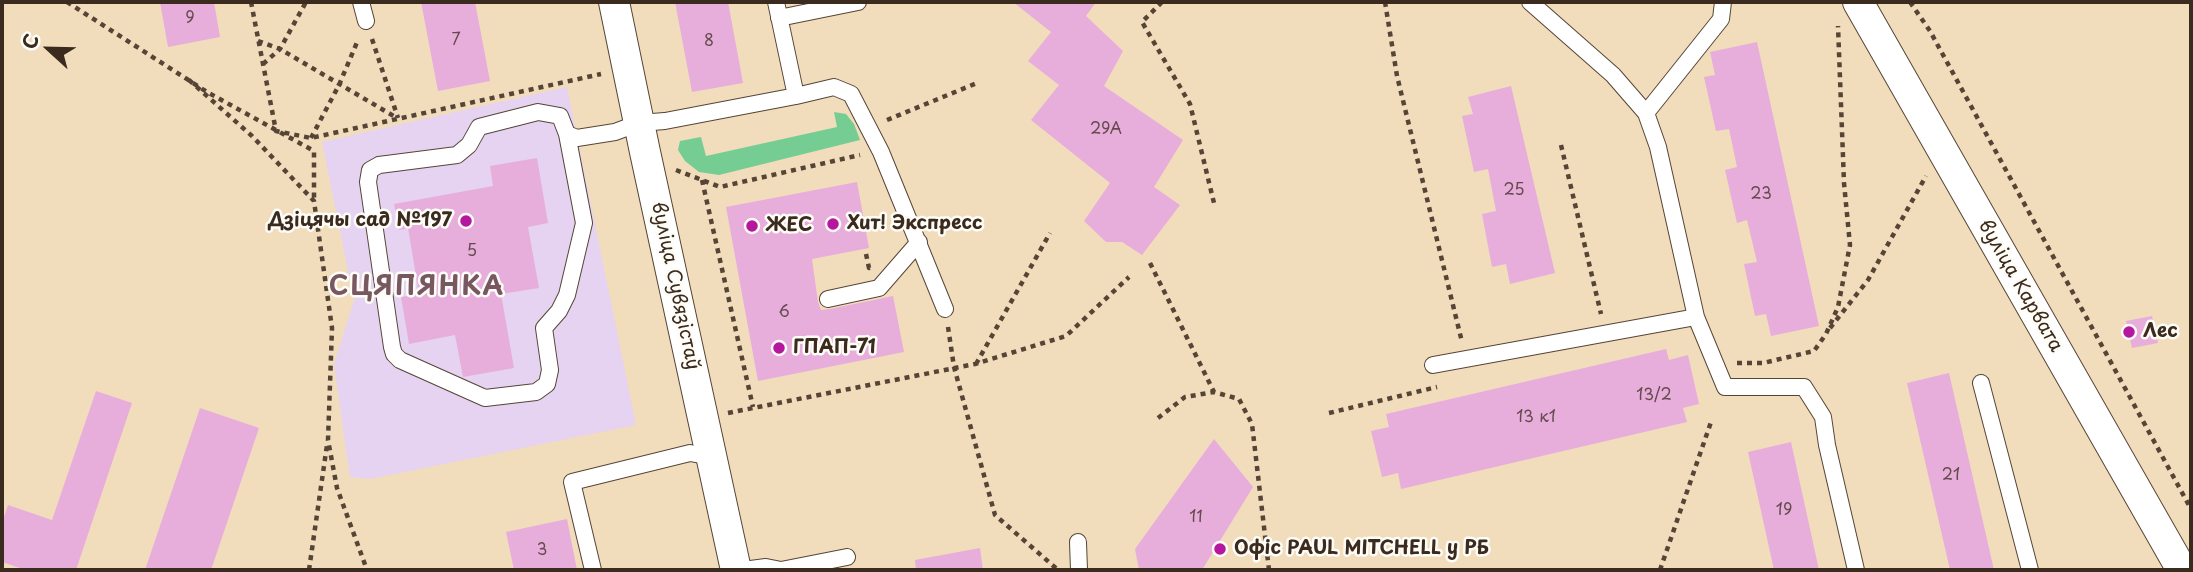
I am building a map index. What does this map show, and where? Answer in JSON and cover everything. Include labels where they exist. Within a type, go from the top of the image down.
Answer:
[{"type":"street","name":"вуліца Сувязістаў","points":[[614,2],[736,570]]},
{"type":"street","name":"вуліца Карвата","points":[[1858,2],[2182,570]]},
{"type":"lane","points":[[361,2],[366,21]]},
{"type":"lane","points":[[796,96],[778,10],[858,2]]},
{"type":"lane","points":[[1530,2],[1613,75],[1646,113],[1658,147],[1696,317],[1725,387],[1804,387],[1823,417],[1856,570]]},
{"type":"lane","points":[[1646,113],[1721,19],[1723,2]]},
{"type":"lane","points":[[567,134],[583,223],[567,295],[559,311],[544,328],[550,370],[547,384],[536,392],[485,398],[400,360],[392,347],[368,182],[370,170],[379,164],[457,155],[469,145],[479,127],[538,112],[560,116],[567,134],[577,138],[615,132],[639,123],[665,121],[834,88],[851,94],[870,127],[945,309]]},
{"type":"lane","points":[[828,299],[880,288],[919,242]]},
{"type":"lane","points":[[1433,365],[1696,317]]},
{"type":"lane","points":[[1981,383],[2030,570]]},
{"type":"lane","points":[[593,570],[572,482],[690,453],[712,457]]},
{"type":"lane","points":[[1078,542],[1079,570]]},
{"type":"lane","points":[[743,570],[766,567],[781,570],[847,557]]},
{"type":"path","points":[[67,2],[189,80],[314,150],[314,201],[332,328],[328,440],[309,570]]},
{"type":"path","points":[[251,2],[276,131]]},
{"type":"path","points":[[262,64],[279,50],[306,2]]},
{"type":"path","points":[[1162,2],[1142,22],[1190,104],[1214,203]]},
{"type":"path","points":[[1385,2],[1397,76],[1452,309]]},
{"type":"path","points":[[1910,2],[1930,31],[2191,509]]},
{"type":"path","points":[[311,138],[339,85],[366,21]]},
{"type":"path","points":[[366,21],[398,118]]},
{"type":"path","points":[[1826,334],[1838,307],[1850,245],[1844,183],[1838,25]]},
{"type":"path","points":[[258,41],[279,50],[398,118]]},
{"type":"path","points":[[276,131],[311,138],[601,74]]},
{"type":"path","points":[[189,80],[252,136],[314,201]]},
{"type":"path","points":[[870,127],[977,83]]},
{"type":"path","points":[[1561,145],[1605,333]]},
{"type":"path","points":[[672,169],[720,187],[868,154]]},
{"type":"path","points":[[1716,364],[1763,363],[1814,351],[1868,280],[1926,175]]},
{"type":"path","points":[[702,180],[753,407]]},
{"type":"path","points":[[975,364],[1050,233]]},
{"type":"path","points":[[866,254],[869,268],[878,261]]},
{"type":"path","points":[[1150,263],[1214,392]]},
{"type":"path","points":[[723,414],[975,364],[1066,337],[1129,277]]},
{"type":"path","points":[[945,309],[954,367],[995,515],[1058,570]]},
{"type":"path","points":[[1158,418],[1185,397],[1214,392],[1239,399],[1252,424],[1269,570]]},
{"type":"path","points":[[1660,570],[1711,422]]},
{"type":"path","points":[[328,440],[337,488],[367,570]]},
{"type":"shaded area","name":"Дзіцячы сад №197","points":[[567,87],[636,425],[370,479],[350,477],[334,364],[354,301],[322,142]]},
{"type":"green space","points":[[834,112],[846,114],[854,124],[860,140],[719,175],[699,172],[685,161],[678,150],[680,141],[701,137],[706,156],[837,127]]},
{"type":"building","points":[[160,2],[214,2],[220,37],[168,47]]},
{"type":"building","points":[[421,2],[475,2],[490,81],[438,91]]},
{"type":"building","points":[[675,2],[728,2],[743,83],[692,92]]},
{"type":"building","points":[[1013,2],[1096,2],[1086,16],[1123,51],[1104,86],[1183,140],[1154,187],[1180,205],[1142,255],[1122,242],[1106,242],[1084,221],[1110,183],[1031,120],[1059,85],[1028,61],[1051,32]]},
{"type":"building","points":[[1757,42],[1819,326],[1771,336],[1766,314],[1755,316],[1744,264],[1757,262],[1747,220],[1737,223],[1725,170],[1737,167],[1729,129],[1716,131],[1704,77],[1715,75],[1710,52]]},
{"type":"building","points":[[1511,86],[1555,273],[1510,284],[1506,264],[1492,267],[1482,214],[1496,211],[1488,169],[1474,172],[1462,116],[1473,114],[1468,97]]},
{"type":"building","points":[[537,158],[548,223],[528,227],[539,288],[501,294],[514,368],[463,377],[455,335],[409,344],[401,297],[419,294],[408,228],[399,230],[394,204],[493,186],[490,166]]},
{"type":"building","points":[[857,182],[869,248],[812,259],[818,302],[821,310],[893,296],[904,352],[758,381],[726,207]]},
{"type":"building","points":[[2152,316],[2158,343],[2132,348],[2126,321]]},
{"type":"building","points":[[1666,349],[1669,360],[1688,355],[1699,404],[1683,408],[1687,422],[1401,489],[1398,473],[1382,477],[1371,431],[1389,427],[1386,414]]},
{"type":"building","points":[[1949,373],[1994,570],[1950,570],[1907,383]]},
{"type":"building","points":[[96,391],[132,403],[76,570],[26,570],[2,562],[2,523],[8,505],[52,520]]},
{"type":"building","points":[[200,408],[259,428],[211,570],[145,570]]},
{"type":"building","points":[[1214,439],[1253,487],[1202,570],[1139,570],[1135,549]]},
{"type":"building","points":[[1791,442],[1819,570],[1774,570],[1748,452]]},
{"type":"building","points":[[567,519],[577,570],[514,570],[506,532]]},
{"type":"building","points":[[980,548],[983,570],[916,570],[915,560]]},
{"type":"place","name":"Дзіцячы сад №197","points":[[466,221]]},
{"type":"place","name":"Хит! Экспресс","points":[[833,224]]},
{"type":"place","name":"ЖЕС","points":[[752,226]]},
{"type":"place","name":"Лес","points":[[2129,332]]},
{"type":"place","name":"ГПАП-71","points":[[779,348]]},
{"type":"place","name":"Офіс PAUL MITCHELL у РБ","points":[[1220,549]]},
{"type":"district","name":"СЦЯПЯНКА","points":[[417,288]]}]
